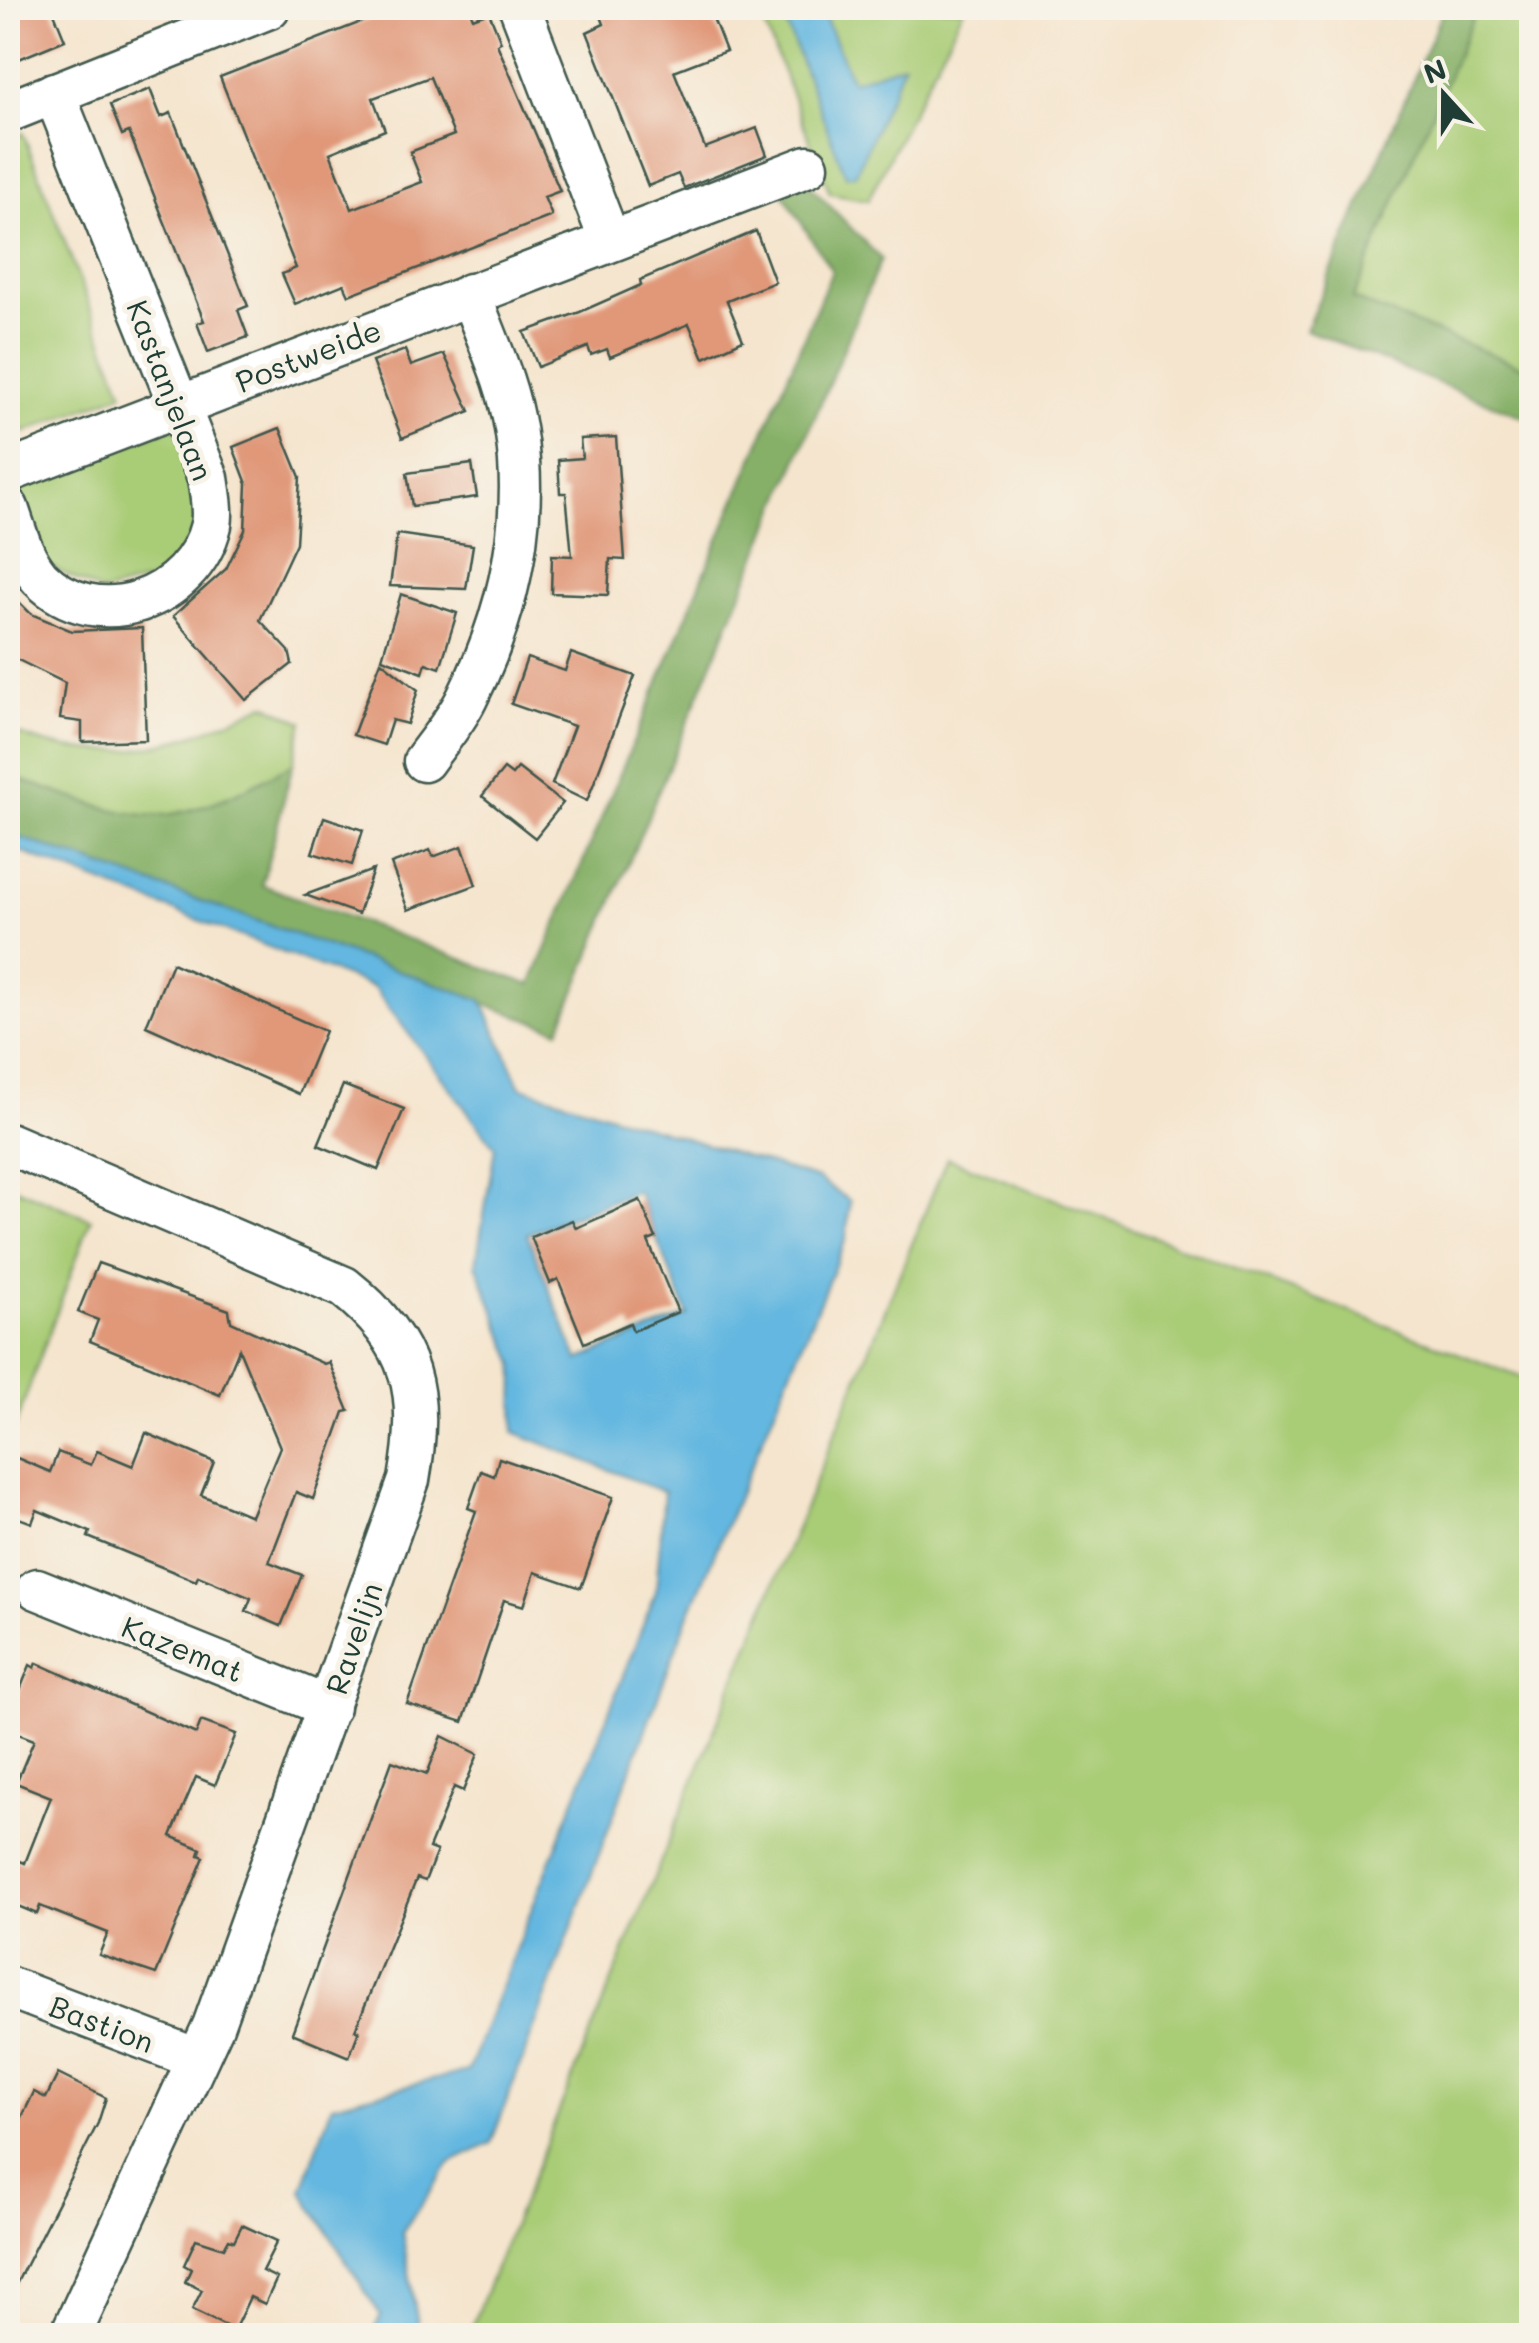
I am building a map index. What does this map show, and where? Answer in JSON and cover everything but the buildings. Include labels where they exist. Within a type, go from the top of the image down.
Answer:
[{"type":"street","points":[[8,112],[269,8]]},
{"type":"street","points":[[520,8],[610,240]]},
{"type":"street","name":"Kastanjelaan","points":[[8,508],[29,562],[42,580],[78,604],[115,607],[150,600],[184,576],[211,524],[208,478],[54,93]]},
{"type":"street","name":"Postweide","points":[[8,472],[808,166]]},
{"type":"street","points":[[424,761],[466,702],[502,617],[514,566],[518,449],[504,383],[470,294]]},
{"type":"street","name":"Ravelijn","points":[[8,1143],[344,1287],[370,1307],[393,1335],[417,1395],[418,1430],[409,1480],[213,2026],[70,2336]]},
{"type":"street","name":"Kazemat","points":[[37,1589],[329,1707]]},
{"type":"street","name":"Bastion","points":[[8,1986],[196,2059]]},
{"type":"green space","points":[[758,8],[780,8],[846,175],[902,64],[852,82],[822,10],[964,8],[868,200],[830,193]]},
{"type":"green space","points":[[1444,8],[1477,8],[1353,299],[1531,370],[1531,420],[1306,330]]},
{"type":"green space","points":[[1477,8],[1531,8],[1531,370],[1352,299]]},
{"type":"green space","points":[[23,133],[123,393],[22,433],[8,396],[8,139]]},
{"type":"green space","points":[[802,177],[881,259],[559,1030],[8,838],[8,776],[112,809],[154,815],[188,811],[220,800],[293,764],[262,885],[531,985],[832,271],[778,186]]},
{"type":"green space","points":[[177,425],[201,522],[166,576],[103,593],[45,564],[9,488]]},
{"type":"green space","points":[[265,704],[303,722],[293,764],[235,794],[188,811],[134,814],[8,776],[8,730],[75,749],[139,748],[201,732]]},
{"type":"green space","points":[[947,1158],[1531,1381],[1531,2335],[468,2335]]},
{"type":"green space","points":[[8,1185],[91,1219],[8,1445]]},
{"type":"water","points":[[780,8],[828,8],[822,11],[852,81],[904,64],[855,175],[846,175],[843,169]]},
{"type":"water","points":[[8,833],[482,1000],[521,1087],[818,1179],[850,1201],[846,1239],[687,1619],[491,2143],[450,2163],[402,2232],[418,2324],[413,2335],[371,2335],[381,2316],[302,2191],[332,2105],[468,2071],[656,1592],[664,1492],[514,1432],[515,1364],[476,1264],[495,1147],[373,987],[8,847]],"holes":[[[637,1191],[688,1315],[578,1360],[527,1234]]]}]
